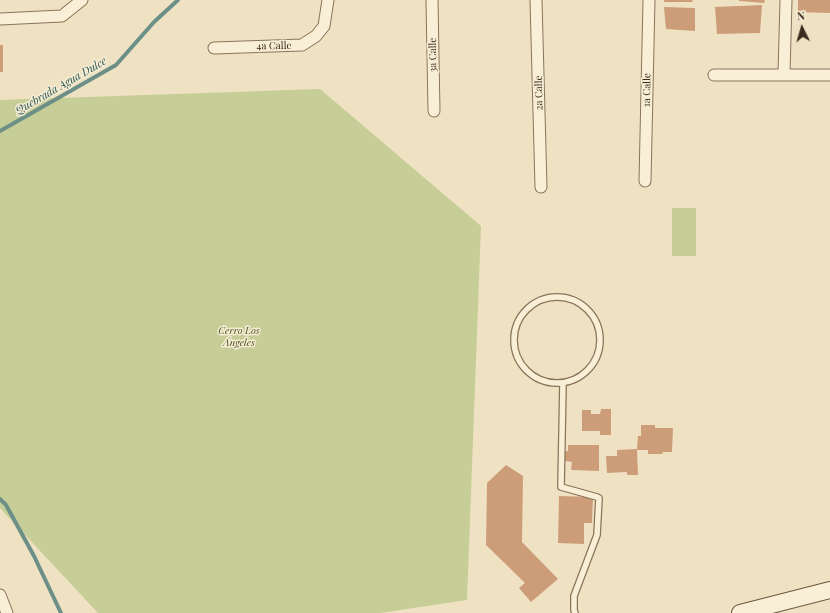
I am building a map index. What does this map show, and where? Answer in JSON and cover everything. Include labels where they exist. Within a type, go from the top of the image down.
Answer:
[{"type":"street","points":[[0,19],[62,16],[82,0]]},
{"type":"street","name":"4a Calle","points":[[214,48],[302,46],[316,36],[324,26],[328,0]]},
{"type":"street","name":"3a Calle","points":[[432,0],[434,111]]},
{"type":"street","name":"2a Calle","points":[[536,0],[541,187]]},
{"type":"street","name":"1a Calle","points":[[645,180],[649,0]]},
{"type":"street","points":[[784,74],[786,0]]},
{"type":"street","points":[[714,75],[830,75]]},
{"type":"street","points":[[740,613],[830,590]]},
{"type":"street","points":[[0,595],[6,613]]},
{"type":"lane","points":[[550,298],[563,298],[576,302],[588,310],[596,321],[600,334],[600,348],[595,360],[587,371],[576,379],[563,383],[548,382],[534,377],[523,367],[516,354],[514,339],[516,325],[524,312],[536,303],[550,298]]},
{"type":"lane","points":[[563,383],[561,487],[597,496],[599,498],[597,535],[574,596],[575,613]]},
{"type":"green space","name":"Cerro Los Ángeles","points":[[320,89],[481,226],[467,600],[380,613],[98,613],[0,508],[0,100]]},
{"type":"green space","points":[[672,208],[696,208],[696,256],[672,256]]},
{"type":"building","points":[[664,0],[692,0],[693,2],[664,2]]},
{"type":"building","points":[[739,0],[765,0],[764,3]]},
{"type":"building","points":[[798,0],[830,0],[830,13],[798,12]]},
{"type":"building","points":[[762,5],[760,33],[717,34],[715,7]]},
{"type":"building","points":[[664,7],[695,8],[695,31],[666,29]]},
{"type":"building","points":[[0,45],[3,45],[3,72],[0,72]]},
{"type":"building","points":[[601,409],[611,409],[611,435],[600,435],[600,431],[582,431],[582,410],[591,410],[591,414],[600,414]]},
{"type":"building","points":[[641,425],[655,425],[655,428],[673,428],[672,452],[648,454],[648,450],[637,450],[638,436],[641,436]]},
{"type":"building","points":[[568,445],[599,445],[599,471],[571,470],[572,462],[565,461],[565,451],[568,451]]},
{"type":"building","points":[[637,449],[638,475],[627,475],[627,472],[607,473],[606,456],[617,456],[617,450]]},
{"type":"building","points":[[506,465],[523,476],[522,542],[558,579],[531,602],[519,588],[525,583],[486,545],[487,483]]},
{"type":"building","points":[[559,496],[593,497],[592,523],[584,523],[584,544],[558,543]]},
{"type":"waterway","name":"Quebrada Agua Dulce","points":[[0,131],[116,65],[154,22],[178,0]]},
{"type":"waterway","name":"Quebrada Agua Dulce","points":[[0,499],[6,505],[34,556],[61,613]]}]
